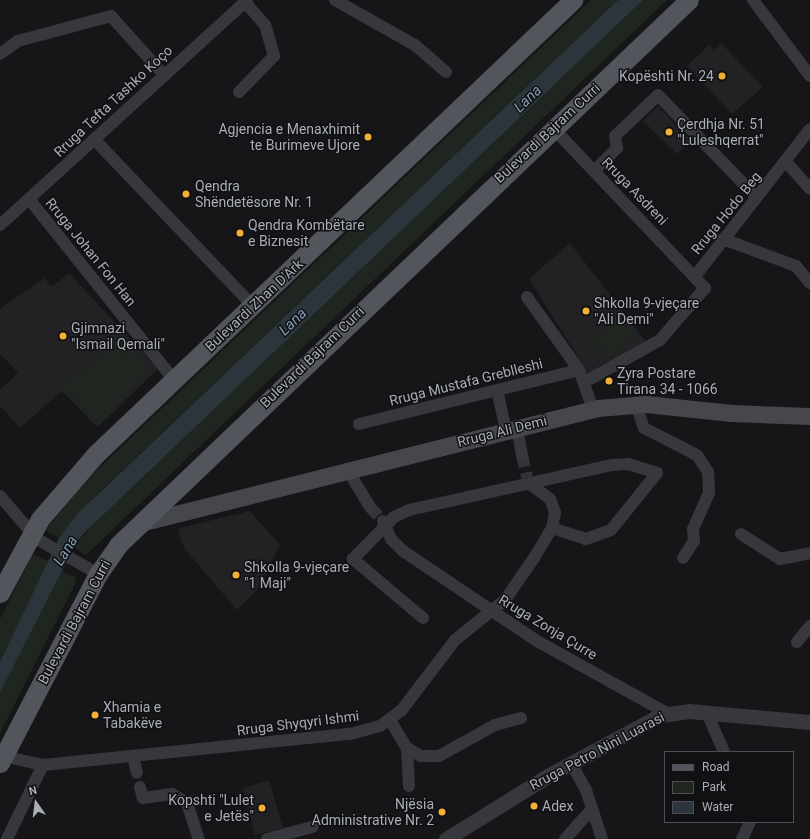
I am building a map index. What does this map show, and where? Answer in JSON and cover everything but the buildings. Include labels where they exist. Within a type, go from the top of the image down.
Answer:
[{"type":"main road","name":"Bulevardi Zhan D'Ark","points":[[36,538],[59,494],[96,454],[573,0]]},
{"type":"main road","name":"Bulevardi Bajram Curri","points":[[2,760],[98,574],[140,523],[179,484],[689,0]]},
{"type":"main road","name":"Rruga Ali Demi","points":[[140,523],[347,469],[592,409],[636,404],[732,413],[810,416]]},
{"type":"main road","points":[[179,484],[200,507]]},
{"type":"main road","points":[[0,593],[36,538]]},
{"type":"street","points":[[335,0],[415,45],[446,72]]},
{"type":"street","points":[[753,0],[810,76]]},
{"type":"street","points":[[239,92],[274,56],[265,25],[245,1]]},
{"type":"street","name":"Rruga Tefta Tashko Koço","points":[[0,225],[245,1]]},
{"type":"street","points":[[0,54],[18,41],[111,16],[164,75]]},
{"type":"street","points":[[594,171],[617,148],[615,136],[658,95],[756,197]]},
{"type":"street","name":"Rruga Asdreni","points":[[553,128],[696,275]]},
{"type":"street","name":"Rruga Hodo Beg","points":[[585,382],[640,353],[676,325],[705,288],[696,275],[756,197],[786,162],[810,128]]},
{"type":"street","points":[[94,139],[253,306]]},
{"type":"street","points":[[786,162],[810,188]]},
{"type":"street","name":"Rruga Johan Fon Han","points":[[29,199],[174,380]]},
{"type":"street","points":[[723,239],[796,266],[810,283]]},
{"type":"street","points":[[527,297],[579,370],[585,382],[592,409]]},
{"type":"street","name":"Rruga Mustafa Greblleshi","points":[[359,424],[579,370]]},
{"type":"street","points":[[497,390],[522,455]]},
{"type":"street","points":[[636,404],[644,428],[697,455],[708,472],[709,493],[693,528],[694,542],[683,558]]},
{"type":"street","points":[[423,618],[354,559],[384,523],[409,510],[528,480],[612,465],[628,464],[657,472],[611,530],[586,539],[552,528]]},
{"type":"street","points":[[347,469],[370,507]]},
{"type":"street","points":[[409,786],[407,748],[390,720],[455,640],[492,611],[515,588],[552,528],[553,505],[528,480]]},
{"type":"street","points":[[0,496],[36,538],[76,563],[98,574]]},
{"type":"street","name":"Rruga Zonja Çurre","points":[[384,523],[391,539],[402,551],[537,641],[667,713]]},
{"type":"street","points":[[741,534],[780,559],[810,553]]},
{"type":"street","points":[[797,642],[810,626]]},
{"type":"street","name":"Rruga Petro Nini Luarasi","points":[[446,839],[571,764],[667,713],[707,713],[810,722]]},
{"type":"street","points":[[707,713],[724,751]]},
{"type":"street","points":[[407,748],[421,756],[439,756],[495,725],[521,718]]},
{"type":"street","name":"Rruga Shyqyri Ishmi","points":[[2,760],[43,765],[350,734],[390,720]]},
{"type":"street","points":[[133,756],[137,773]]},
{"type":"street","points":[[571,764],[592,810],[602,839]]},
{"type":"street","points":[[7,839],[43,765]]},
{"type":"street","points":[[140,787],[143,798],[172,794],[187,802],[199,839]]},
{"type":"street","points":[[565,839],[592,810]]},
{"type":"street","points":[[742,839],[750,823]]},
{"type":"street","points":[[267,839],[312,827]]},
{"type":"shaded area","points":[[721,43],[763,87],[732,114],[687,66],[709,45],[714,50]]},
{"type":"shaded area","name":"Çerdhja Nr. 51 \"Luleshqerrat\"","points":[[658,106],[691,140],[677,154],[643,121]]},
{"type":"shaded area","name":"Shkolla 9-vjeçare \"Ali Demi\"","points":[[570,243],[647,343],[590,376],[529,279]]},
{"type":"shaded area","name":"Gjimnazi \"Ismail Qemali\"","points":[[69,273],[158,369],[97,427],[62,391],[20,428],[0,406],[0,390],[18,373],[0,354],[0,309],[44,278],[52,287]]},
{"type":"shaded area","name":"Shkolla 9-vjeçare \"1 Maji\"","points":[[250,511],[280,545],[257,590],[237,610],[184,548],[177,529]]},
{"type":"shaded area","name":"Kopshti \"Lulet e Jetës\"","points":[[269,780],[283,828],[255,835],[243,788]]},
{"type":"green space","points":[[591,0],[618,0],[93,498],[59,538],[46,530],[81,485]]},
{"type":"green space","points":[[643,0],[667,0],[86,555],[74,547],[98,518]]},
{"type":"green space","points":[[619,317],[635,335],[609,358],[593,340]]},
{"type":"green space","points":[[119,336],[150,369],[114,403],[118,408],[99,425],[62,386],[81,368],[86,374]]},
{"type":"green space","points":[[33,554],[48,561],[0,662],[0,619]]},
{"type":"green space","points":[[62,571],[75,577],[76,582],[0,733],[0,693]]},
{"type":"water","name":"Lana","points":[[618,0],[643,0],[84,533],[74,547],[0,693],[0,662],[59,538],[77,514]]},
{"type":"tunnel","points":[[522,455],[527,477]]},
{"type":"tunnel","points":[[370,507],[383,521]]},
{"type":"place","name":"Kopështi Nr. 24","points":[[722,76]]},
{"type":"place","name":"Çerdhja Nr. 51 \"Luleshqerrat\"","points":[[669,132]]},
{"type":"place","name":"Agjencia e Menaxhimit te Burimeve Ujore","points":[[368,137]]},
{"type":"place","name":"Qendra Shëndetësore Nr. 1","points":[[186,194]]},
{"type":"place","name":"Qendra Kombëtare e Biznesit","points":[[240,233]]},
{"type":"place","name":"Shkolla 9-vjeçare \"Ali Demi\"","points":[[586,311]]},
{"type":"place","name":"Gjimnazi \"Ismail Qemali\"","points":[[63,336]]},
{"type":"place","name":"Zyra Postare Tirana 34 - 1066","points":[[609,381]]},
{"type":"place","name":"Shkolla 9-vjeçare \"1 Maji\"","points":[[236,575]]},
{"type":"place","name":"Xhamia e Tabakëve","points":[[95,715]]},
{"type":"place","name":"Adex","points":[[534,806]]},
{"type":"place","name":"Kopshti \"Lulet e Jetës\"","points":[[262,808]]},
{"type":"place","name":"Njësia Administrative Nr. 2","points":[[442,812]]}]
